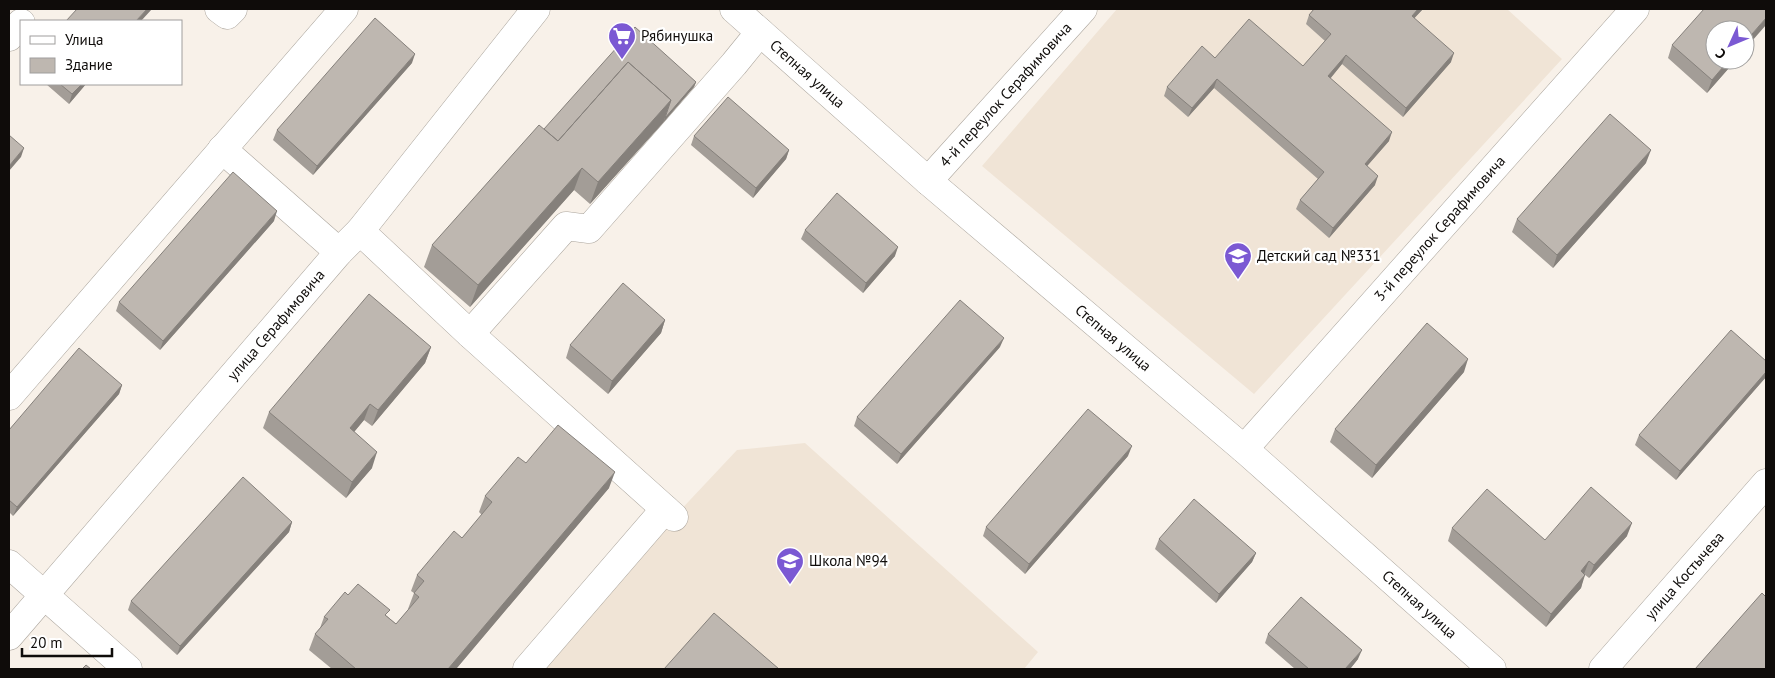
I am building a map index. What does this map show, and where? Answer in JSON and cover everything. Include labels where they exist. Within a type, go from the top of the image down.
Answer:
[{"type":"street","points":[[24,20],[34,9]]},
{"type":"street","points":[[220,9],[227,16],[233,9]]},
{"type":"street","points":[[9,396],[344,9]]},
{"type":"street","name":"улица Серафимовича","points":[[9,636],[339,252],[360,231],[536,9]]},
{"type":"street","name":"Степная улица","points":[[734,9],[928,180],[1244,449],[1492,669]]},
{"type":"street","name":"4-й переулок Серафимовича","points":[[928,180],[1083,9]]},
{"type":"street","name":"3-й переулок Серафимовича","points":[[1244,449],[1635,9]]},
{"type":"street","points":[[9,37],[20,24]]},
{"type":"street","points":[[470,334],[566,226],[589,229],[760,32]]},
{"type":"street","points":[[222,149],[339,252]]},
{"type":"street","points":[[360,231],[470,334],[669,513],[527,669]]},
{"type":"street","name":"улица Костычева","points":[[1603,669],[1766,482]]},
{"type":"street","points":[[9,564],[128,669]]},
{"type":"shaded area","name":"Детский сад №331","points":[[1117,9],[1507,9],[1562,59],[1254,394],[982,166]]},
{"type":"shaded area","name":"Школа №94","points":[[805,443],[1038,652],[1024,669],[544,669],[674,517],[737,450]]},
{"type":"building","points":[[77,9],[147,9],[137,20],[67,20]]},
{"type":"building","points":[[1314,9],[1418,9],[1412,16],[1454,53],[1406,108],[1346,55],[1328,76],[1392,132],[1365,164],[1378,176],[1333,228],[1300,200],[1324,172],[1217,79],[1192,108],[1167,87],[1202,46],[1215,58],[1249,19],[1303,66],[1331,34],[1309,15]]},
{"type":"building","points":[[1704,9],[1766,9],[1766,18],[1755,31],[1755,20],[1705,20],[1705,70],[1720,70],[1712,80],[1672,45]]},
{"type":"building","points":[[375,18],[415,54],[317,166],[277,130]]},
{"type":"building","points":[[635,27],[696,82],[665,118],[671,100],[628,62],[558,141],[544,129]]},
{"type":"building","points":[[628,62],[671,100],[598,182],[582,168],[478,285],[432,245],[539,125],[558,141]]},
{"type":"building","points":[[61,85],[81,85],[72,94]]},
{"type":"building","points":[[728,97],[789,150],[756,188],[694,136]]},
{"type":"building","points":[[1610,114],[1651,150],[1557,255],[1517,219]]},
{"type":"building","points":[[9,135],[24,148],[9,166]]},
{"type":"building","points":[[233,172],[277,211],[163,341],[119,302]]},
{"type":"building","points":[[837,193],[898,247],[866,283],[805,230]]},
{"type":"building","points":[[623,283],[665,320],[612,381],[570,345]]},
{"type":"building","points":[[369,294],[431,347],[378,410],[370,404],[350,428],[377,452],[352,482],[269,412]]},
{"type":"building","points":[[960,300],[1004,338],[901,454],[857,417]]},
{"type":"building","points":[[1427,323],[1468,359],[1376,465],[1335,429]]},
{"type":"building","points":[[1731,330],[1766,361],[1766,372],[1680,471],[1639,435]]},
{"type":"building","points":[[79,348],[122,385],[17,507],[9,500],[9,430]]},
{"type":"building","points":[[1088,409],[1132,446],[1029,564],[986,527]]},
{"type":"building","points":[[558,425],[615,472],[448,669],[356,669],[315,634],[328,619],[324,617],[345,592],[348,595],[358,584],[390,610],[385,615],[396,624],[419,597],[414,593],[424,581],[417,575],[454,531],[462,538],[492,502],[485,496],[518,457],[526,463]]},
{"type":"building","points":[[243,477],[292,522],[180,646],[131,601]]},
{"type":"building","points":[[1591,487],[1632,523],[1594,565],[1589,561],[1581,571],[1585,575],[1551,614],[1452,528],[1487,489],[1545,540]]},
{"type":"building","points":[[1194,499],[1256,553],[1219,594],[1159,539]]},
{"type":"building","points":[[1762,593],[1766,597],[1766,669],[1695,669]]},
{"type":"building","points":[[1301,597],[1362,650],[1345,669],[1309,669],[1268,634]]},
{"type":"building","points":[[714,613],[779,669],[664,669]]},
{"type":"building","points":[[86,665],[91,669],[82,669]]},
{"type":"place","name":"Рябинушка","points":[[622,60]]},
{"type":"place","name":"Детский сад №331","points":[[1238,280]]},
{"type":"place","name":"Школа №94","points":[[790,585]]}]
